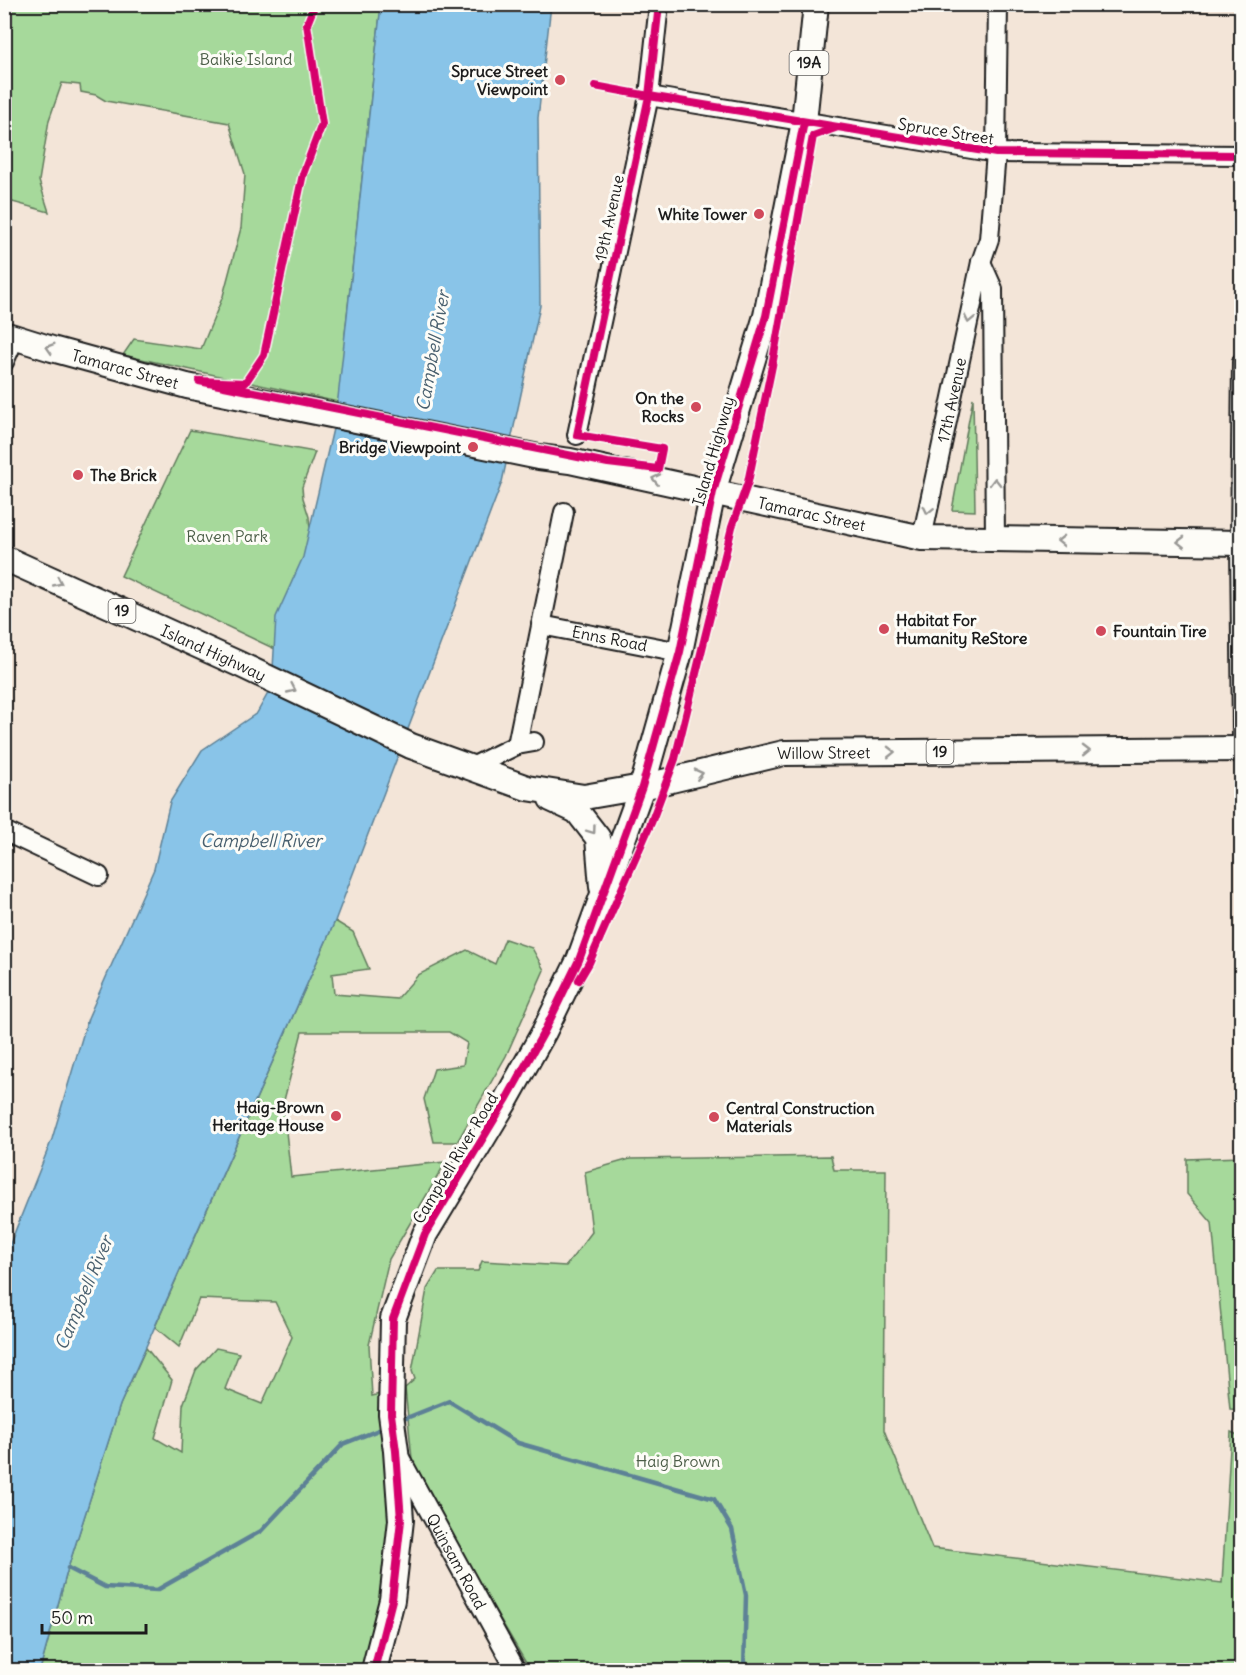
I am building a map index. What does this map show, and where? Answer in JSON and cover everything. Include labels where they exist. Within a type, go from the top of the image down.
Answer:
[{"type":"main road","name":"Island Highway","points":[[642,787],[680,652],[713,492],[766,316],[804,122],[816,4]]},
{"type":"main road","name":"Tamarac Street","points":[[10,336],[187,386],[539,457],[570,461],[922,538],[1241,543]]},
{"type":"main road","name":"Island Highway","points":[[4,558],[420,749]]},
{"type":"main road","name":"Willow Street","points":[[420,749],[527,788],[584,797],[642,787],[784,753],[1242,749]]},
{"type":"main road","name":"Campbell River Road","points":[[374,1671],[392,1600],[401,1520],[392,1414],[393,1319],[425,1233],[506,1100],[544,1032],[579,960],[642,787]]},
{"type":"main road","points":[[527,788],[577,811],[598,838],[603,894]]},
{"type":"street","name":"19th Avenue","points":[[577,435],[648,96],[658,4]]},
{"type":"street","name":"17th Avenue","points":[[922,538],[981,262],[989,239],[996,153],[998,4]]},
{"type":"street","name":"Spruce Street","points":[[648,96],[996,153],[1242,155]]},
{"type":"street","name":"17th Avenue","points":[[981,262],[993,289],[995,540]]},
{"type":"street","points":[[4,362],[10,336]]},
{"type":"street","points":[[1242,362],[1242,737]]},
{"type":"street","points":[[470,768],[525,744],[541,625],[564,512]]},
{"type":"street","name":"Enns Road","points":[[541,625],[680,652]]},
{"type":"street","points":[[4,831],[99,876]]},
{"type":"street","name":"Quinsam Road","points":[[396,1451],[516,1671]]},
{"type":"green space","name":"Baikie Island","points":[[4,5],[381,5],[345,335],[347,340],[338,402],[123,355],[134,339],[201,349],[223,296],[241,228],[245,174],[229,123],[106,101],[96,95],[81,92],[80,85],[62,83],[49,120],[39,181],[49,212],[5,200]]},
{"type":"green space","points":[[973,398],[975,511],[952,510]]},
{"type":"green space","name":"Raven Park","points":[[190,430],[315,452],[302,487],[310,530],[279,651],[121,576]]},
{"type":"green space","points":[[335,921],[353,932],[369,969],[332,974],[334,994],[397,999],[418,975],[467,950],[495,964],[505,939],[532,948],[544,970],[506,1056],[457,1142],[434,1142],[424,1099],[434,1069],[463,1065],[467,1043],[449,1032],[302,1032],[283,1104],[291,1177],[446,1162],[389,1259],[369,1345],[372,1396],[388,1392],[401,1455],[374,1670],[40,1670],[68,1568],[120,1405],[146,1348],[172,1380],[155,1438],[181,1453],[183,1405],[196,1370],[216,1348],[239,1353],[225,1389],[262,1404],[292,1337],[275,1302],[199,1299],[179,1347],[155,1327]]},
{"type":"green space","name":"Haig Brown","points":[[831,1156],[834,1170],[886,1170],[884,1430],[932,1548],[1222,1583],[1231,1432],[1242,1437],[1241,1670],[530,1670],[413,1469],[405,1388],[415,1379],[412,1371],[427,1289],[438,1271],[478,1271],[482,1261],[566,1266],[592,1232],[585,1172],[630,1159]]},
{"type":"green space","points":[[1242,1157],[1241,1410],[1230,1409],[1212,1223],[1187,1194],[1187,1159]]},
{"type":"water","name":"Campbell River","points":[[381,5],[551,5],[538,118],[540,306],[502,482],[335,921],[120,1405],[68,1568],[40,1670],[5,1670],[4,1259],[52,1139],[88,1018],[154,869],[170,802],[202,750],[257,713],[272,686],[276,617],[303,557],[336,416]]},
{"type":"waterway","points":[[404,1419],[449,1401],[518,1443],[714,1499],[732,1529],[746,1595],[744,1670]]},
{"type":"waterway","points":[[68,1568],[105,1587],[157,1590],[261,1531],[343,1444],[381,1429]]},
{"type":"cycle path","points":[[315,4],[307,24],[322,124],[303,174],[264,355],[245,383],[199,381],[608,463],[658,469],[662,449],[577,435],[649,96],[659,4]]},
{"type":"cycle path","points":[[595,86],[996,153],[1242,155]]},
{"type":"cycle path","points":[[374,1670],[392,1600],[401,1520],[391,1414],[393,1319],[425,1234],[506,1100],[544,1032],[579,960],[642,787],[680,652],[713,492],[766,316],[804,122]]},
{"type":"cycle path","points":[[579,980],[589,963],[651,823],[675,759],[732,527],[748,482],[772,366],[813,136],[838,127]]},
{"type":"place","name":"Spruce Street Viewpoint","points":[[560,80]]},
{"type":"place","name":"White Tower","points":[[759,214]]},
{"type":"place","name":"On the Rocks","points":[[696,407]]},
{"type":"place","name":"Bridge Viewpoint","points":[[473,447]]},
{"type":"place","name":"The Brick","points":[[78,475]]},
{"type":"place","name":"Habitat For Humanity ReStore","points":[[884,629]]},
{"type":"place","name":"Fountain Tire","points":[[1101,631]]},
{"type":"place","name":"Haig-Brown Heritage House","points":[[336,1116]]},
{"type":"place","name":"Central Construction Materials","points":[[714,1117]]}]
